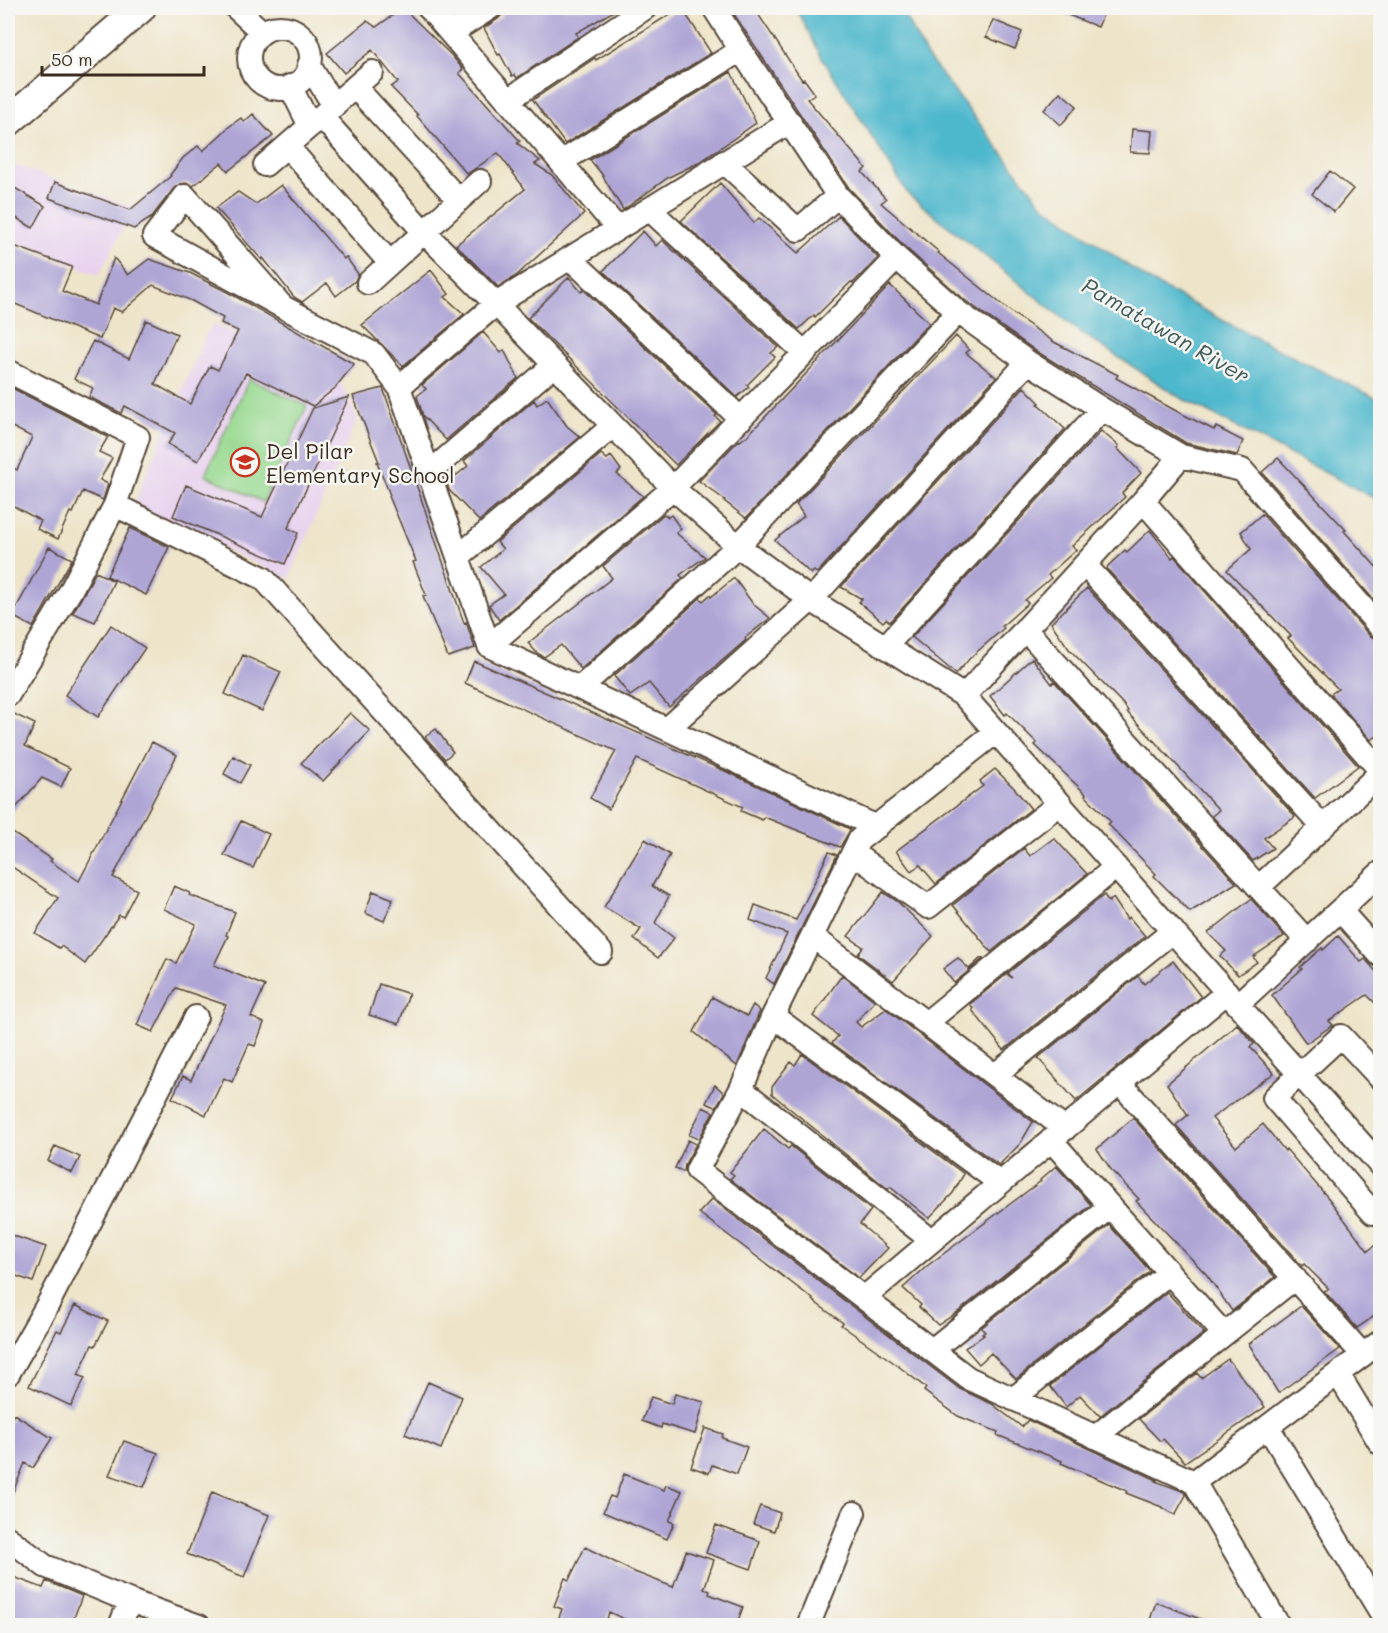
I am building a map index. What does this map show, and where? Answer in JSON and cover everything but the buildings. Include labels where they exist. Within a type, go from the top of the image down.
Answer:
[{"type":"main road","points":[[8,122],[141,8]]},
{"type":"street","points":[[236,8],[262,32]]},
{"type":"street","points":[[429,8],[617,228]]},
{"type":"street","points":[[451,33],[490,8]]},
{"type":"street","points":[[508,100],[645,8]]},
{"type":"street","points":[[714,8],[838,196],[897,258],[958,312],[1028,362],[1102,408],[1181,456],[1242,470],[1380,627]]},
{"type":"street","points":[[309,65],[302,79],[290,86],[273,88],[264,85],[251,71],[249,52],[262,32],[278,27],[288,28],[298,33],[305,40],[309,50],[309,65],[322,116]]},
{"type":"street","points":[[561,162],[741,50]]},
{"type":"street","points":[[265,165],[372,72]]},
{"type":"street","points":[[290,86],[322,116],[424,232],[673,488],[738,546],[811,600],[964,696],[1380,1165]]},
{"type":"street","points":[[355,87],[459,200]]},
{"type":"street","points":[[399,387],[496,304],[790,122]]},
{"type":"street","points":[[287,146],[390,262]]},
{"type":"street","points":[[723,162],[798,230],[838,196]]},
{"type":"street","points":[[368,283],[480,181]]},
{"type":"street","points":[[283,307],[185,196],[154,236],[283,307],[374,354],[399,387],[489,646],[877,826]]},
{"type":"street","points":[[649,209],[805,353]]},
{"type":"street","points":[[570,258],[741,419]]},
{"type":"street","points":[[489,646],[673,488],[897,258]]},
{"type":"street","points":[[580,688],[738,546],[958,312]]},
{"type":"street","points":[[667,729],[811,600],[1028,362]]},
{"type":"street","points":[[429,473],[554,364]]},
{"type":"street","points":[[8,371],[138,437],[116,504],[70,590],[8,695]]},
{"type":"street","points":[[885,647],[1102,408]]},
{"type":"street","points":[[458,557],[613,426]]},
{"type":"street","points":[[964,696],[1143,501],[1181,456]]},
{"type":"street","points":[[1143,501],[1380,772],[1259,887]]},
{"type":"street","points":[[116,504],[263,578],[601,952]]},
{"type":"street","points":[[1085,565],[1323,827]]},
{"type":"street","points":[[1025,629],[1307,941]]},
{"type":"street","points":[[996,732],[859,840],[773,1016],[741,1089],[697,1170],[968,1378],[1194,1482],[1279,1626]]},
{"type":"street","points":[[853,853],[928,907],[1060,803]]},
{"type":"street","points":[[926,1023],[1116,867]]},
{"type":"street","points":[[864,1298],[1119,1082],[1307,941],[1380,873]]},
{"type":"street","points":[[1341,910],[1380,955]]},
{"type":"street","points":[[995,1075],[1173,931]]},
{"type":"street","points":[[812,936],[995,1075],[1058,1134],[1110,1207],[1224,1334]]},
{"type":"street","points":[[773,1016],[1000,1183]]},
{"type":"street","points":[[8,1374],[48,1304],[196,1017]]},
{"type":"street","points":[[1380,1078],[1341,1036],[1274,1098],[1373,1213],[1380,1207]]},
{"type":"street","points":[[1119,1082],[1295,1278],[1372,1348],[1194,1482]]},
{"type":"street","points":[[741,1089],[932,1240]]},
{"type":"street","points":[[932,1350],[1110,1207]]},
{"type":"street","points":[[1013,1399],[1170,1273]]},
{"type":"street","points":[[1095,1437],[1295,1278]]},
{"type":"street","points":[[1338,1374],[1380,1443]]},
{"type":"street","points":[[1268,1427],[1380,1611]]},
{"type":"street","points":[[808,1626],[854,1513]]},
{"type":"street","points":[[8,1538],[45,1566],[199,1626]]},
{"type":"street","points":[[120,1626],[130,1601]]},
{"type":"shaded area","points":[[14,165],[134,207],[99,275],[8,238],[8,170]]},
{"type":"shaded area","name":"Del Pilar Elementary School","points":[[214,324],[299,367],[342,385],[357,419],[289,579],[133,506],[206,334]]},
{"type":"green space","points":[[249,379],[307,406],[263,502],[205,475]]},
{"type":"water","name":"Pamatawan River","points":[[796,8],[900,8],[927,56],[1042,204],[1150,281],[1267,344],[1380,400],[1380,501],[1179,397],[1077,330],[908,194],[822,58]]},
{"type":"place","name":"Del Pilar Elementary School","points":[[245,462]]}]
